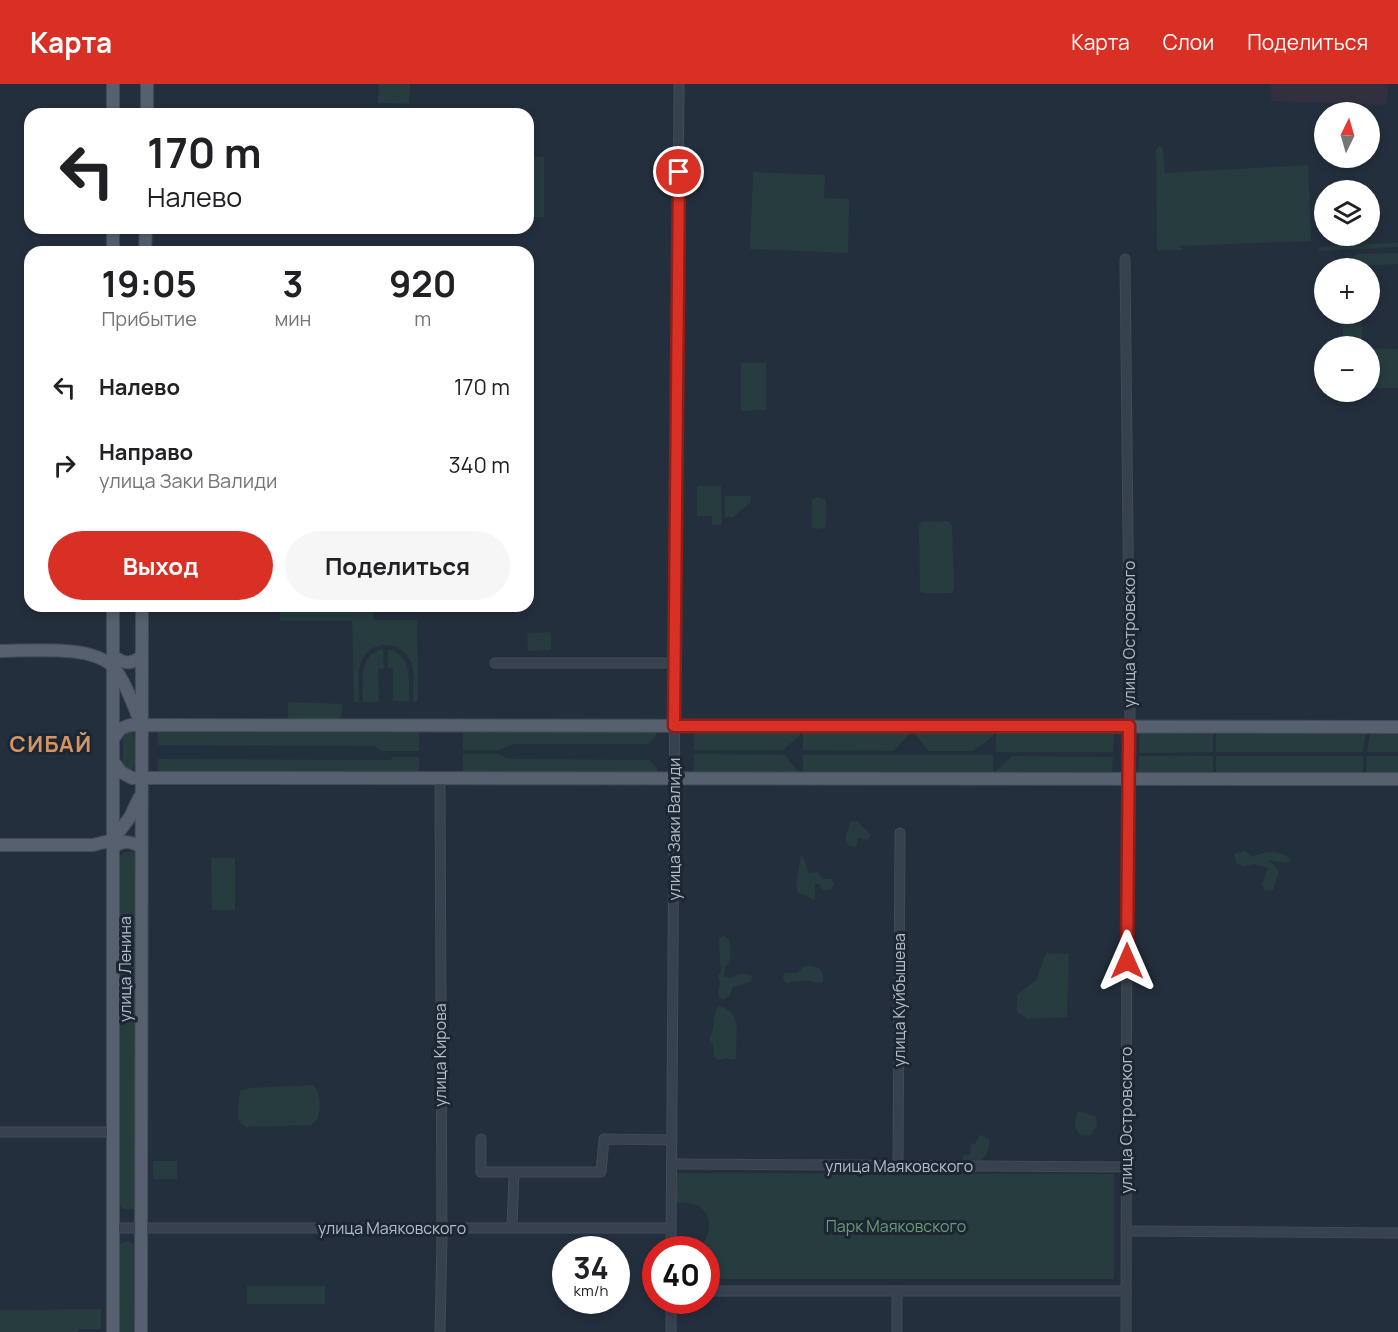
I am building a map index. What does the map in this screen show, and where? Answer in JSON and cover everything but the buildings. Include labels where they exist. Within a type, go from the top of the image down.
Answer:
[{"type":"main road","points":[[113,84],[113,108]]},
{"type":"main road","points":[[147,84],[147,108]]},
{"type":"main road","name":"улица Ленина","points":[[113,612],[113,1332]]},
{"type":"main road","name":"улица Ленина","points":[[141,1332],[142,612]]},
{"type":"main road","points":[[0,651],[92,654],[123,663],[133,663],[142,656]]},
{"type":"main road","points":[[113,661],[141,725]]},
{"type":"main road","points":[[114,738],[120,729],[130,725],[1398,727]]},
{"type":"main road","points":[[113,761],[121,772],[132,778],[1398,779]]},
{"type":"main road","points":[[113,844],[139,799],[141,778]]},
{"type":"main road","points":[[0,845],[93,845],[131,841],[141,847]]},
{"type":"street","name":"улица Заки Валиди","points":[[671,1236],[679,84]]},
{"type":"street","name":"улица Островского","points":[[1125,259],[1129,726],[1126,1332]]},
{"type":"street","points":[[495,663],[674,663]]},
{"type":"street","name":"улица Кирова","points":[[440,778],[440,1332]]},
{"type":"street","name":"улица Куйбышева","points":[[898,1166],[900,833]]},
{"type":"street","points":[[0,1132],[113,1132]]},
{"type":"street","points":[[481,1139],[481,1172],[601,1172],[604,1139],[672,1140]]},
{"type":"street","name":"улица Маяковского","points":[[672,1164],[1126,1167]]},
{"type":"street","points":[[512,1228],[514,1172]]},
{"type":"street","name":"улица Маяковского","points":[[113,1228],[671,1228]]},
{"type":"street","points":[[1126,1230],[1398,1233]]},
{"type":"street","points":[[720,1291],[1126,1291]]},
{"type":"street","points":[[897,1291],[897,1332]]},
{"type":"street","points":[[671,1314],[671,1332]]},
{"type":"shaded area","points":[[1271,84],[1388,84],[1387,105],[1380,105],[1380,102],[1271,101]]},
{"type":"green space","points":[[379,84],[410,84],[409,104],[378,103]]},
{"type":"green space","points":[[1159,146],[1163,148],[1165,173],[1308,165],[1311,241],[1180,246],[1182,250],[1157,250],[1156,149]]},
{"type":"green space","points":[[534,157],[544,157],[544,217],[534,217]]},
{"type":"green space","points":[[753,172],[825,175],[824,198],[849,199],[848,253],[750,249]]},
{"type":"green space","points":[[1398,243],[1398,247],[1319,251],[1319,248],[1332,246],[1380,246],[1380,244]]},
{"type":"green space","points":[[1398,253],[1398,264],[1380,265],[1380,258],[1351,258],[1357,254]]},
{"type":"green space","points":[[1343,324],[1362,324],[1362,336],[1343,336]]},
{"type":"green space","points":[[1380,348],[1398,349],[1398,388],[1380,388]]},
{"type":"green space","points":[[741,363],[766,363],[766,410],[741,411]]},
{"type":"green space","points":[[697,486],[721,486],[722,524],[712,525],[712,516],[697,516]]},
{"type":"green space","points":[[725,496],[751,496],[751,502],[733,517],[725,517]]},
{"type":"green space","points":[[818,497],[826,500],[826,527],[818,529],[812,527],[812,499]]},
{"type":"green space","points":[[949,521],[952,526],[954,589],[951,593],[923,593],[920,591],[919,526],[922,522]]},
{"type":"green space","points":[[280,612],[373,612],[374,620],[417,620],[418,701],[413,701],[414,674],[410,660],[398,648],[383,645],[369,651],[363,657],[359,674],[359,702],[354,702],[352,621],[280,621]]},
{"type":"green space","points":[[551,632],[551,650],[528,651],[527,633]]},
{"type":"green space","points":[[383,649],[384,668],[378,669],[379,702],[363,702],[363,678],[366,663],[375,652]]},
{"type":"green space","points":[[388,649],[396,652],[406,663],[409,677],[409,701],[393,701],[393,669],[388,668]]},
{"type":"green space","points":[[288,702],[342,704],[342,714],[337,720],[288,718]]},
{"type":"green space","points":[[131,731],[135,739],[136,757],[133,768],[127,771],[123,766],[123,735]]},
{"type":"green space","points":[[158,731],[419,732],[419,751],[383,751],[374,746],[158,745]]},
{"type":"green space","points":[[463,731],[656,731],[656,736],[648,744],[513,744],[499,750],[463,750]]},
{"type":"green space","points":[[694,731],[800,731],[800,736],[782,750],[694,750]]},
{"type":"green space","points":[[803,731],[911,732],[894,751],[803,750]]},
{"type":"green space","points":[[914,732],[993,732],[993,736],[973,751],[928,751]]},
{"type":"green space","points":[[996,732],[1114,733],[1113,752],[996,752]]},
{"type":"green space","points":[[1366,732],[1363,752],[1216,752],[1216,733]]},
{"type":"green space","points":[[1370,732],[1398,732],[1398,752],[1367,752]]},
{"type":"green space","points":[[1140,733],[1213,733],[1213,752],[1139,753]]},
{"type":"green space","points":[[463,754],[498,754],[508,759],[648,760],[657,767],[657,772],[463,772]]},
{"type":"green space","points":[[694,754],[785,755],[799,773],[694,773]]},
{"type":"green space","points":[[803,755],[993,755],[993,773],[803,773]]},
{"type":"green space","points":[[1012,756],[1113,757],[1112,774],[996,773]]},
{"type":"green space","points":[[1139,756],[1213,756],[1213,774],[1138,774]]},
{"type":"green space","points":[[1216,756],[1363,756],[1363,774],[1216,774]]},
{"type":"green space","points":[[1367,756],[1398,756],[1398,773],[1366,774]]},
{"type":"green space","points":[[393,757],[419,757],[419,773],[158,773],[158,759],[390,760]]},
{"type":"green space","points":[[857,821],[871,835],[867,840],[858,838],[856,847],[849,846],[845,839],[850,822]]},
{"type":"green space","points":[[1245,851],[1253,857],[1267,852],[1282,854],[1291,860],[1287,863],[1269,860],[1279,871],[1273,890],[1265,891],[1262,885],[1268,868],[1254,864],[1243,867],[1236,862],[1234,854]]},
{"type":"green space","points":[[124,852],[134,852],[138,855],[137,1207],[134,1209],[123,1209],[118,1204],[118,859]]},
{"type":"green space","points":[[801,855],[805,860],[808,873],[817,872],[823,879],[831,879],[834,883],[831,890],[823,891],[819,884],[815,884],[815,900],[798,893],[796,885]]},
{"type":"green space","points":[[211,858],[235,858],[235,910],[212,910]]},
{"type":"green space","points":[[723,935],[729,940],[731,952],[729,962],[724,969],[724,976],[730,978],[744,974],[753,977],[750,982],[733,987],[729,997],[722,1000],[718,995],[720,983],[718,974],[721,974],[719,939]]},
{"type":"green space","points":[[1046,953],[1069,954],[1067,1017],[1027,1019],[1017,1011],[1017,995],[1036,980]]},
{"type":"green space","points":[[803,967],[819,968],[823,973],[823,982],[786,983],[783,978],[784,973],[798,973]]},
{"type":"green space","points":[[718,1006],[732,1013],[735,1019],[736,1058],[733,1060],[727,1058],[717,1060],[713,1054],[714,1047],[709,1039]]},
{"type":"green space","points":[[313,1085],[318,1094],[320,1106],[318,1117],[311,1125],[246,1127],[238,1120],[241,1090]]},
{"type":"green space","points":[[1078,1112],[1096,1117],[1097,1124],[1091,1135],[1081,1136],[1077,1130],[1075,1121]]},
{"type":"green space","points":[[982,1135],[989,1139],[988,1150],[984,1158],[972,1164],[966,1164],[963,1160],[964,1155],[971,1154],[972,1143],[975,1144]]},
{"type":"green space","points":[[153,1161],[177,1161],[177,1179],[153,1179]]},
{"type":"green space","name":"Парк Маяковского","points":[[677,1173],[1114,1174],[1114,1279],[720,1279],[720,1236],[707,1236],[709,1220],[697,1205],[677,1202]]},
{"type":"green space","points":[[128,1241],[137,1247],[137,1332],[118,1332],[118,1247]]},
{"type":"green space","points":[[247,1286],[325,1286],[325,1304],[247,1304]]},
{"type":"green space","points":[[101,1309],[101,1329],[78,1329],[78,1332],[0,1332],[0,1310]]},
{"type":"district","name":"СИБАЙ","points":[[51,744]]},
{"type":"route","points":[[679,172],[674,726],[1129,726],[1127,961]]}]
